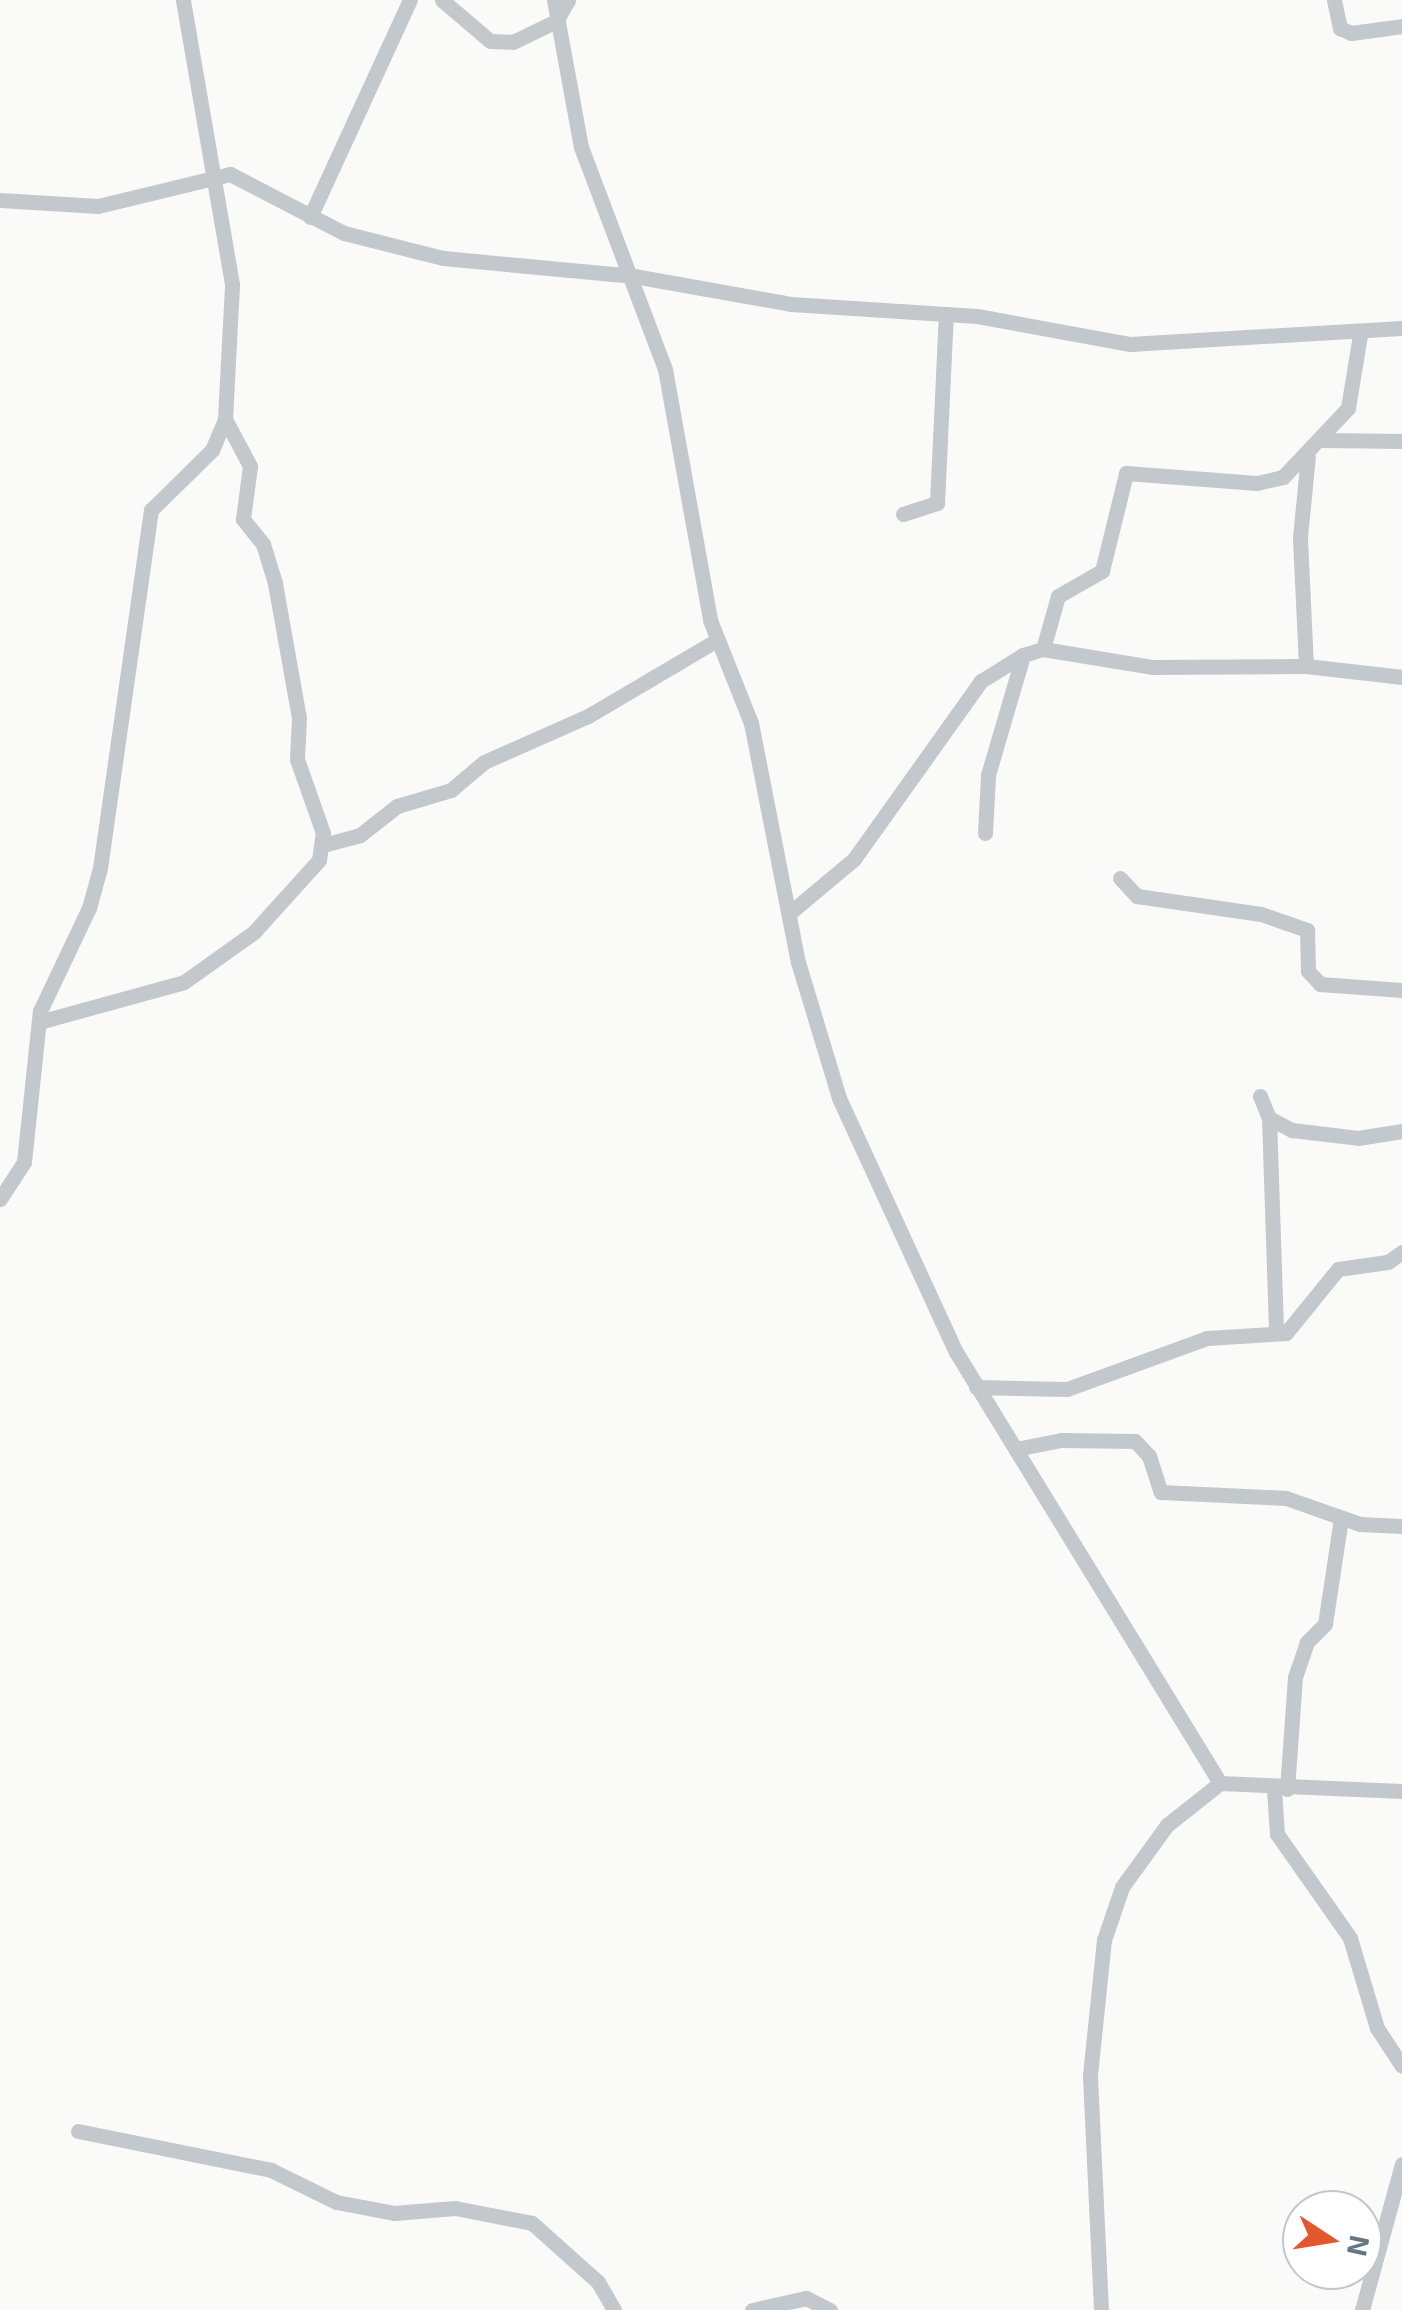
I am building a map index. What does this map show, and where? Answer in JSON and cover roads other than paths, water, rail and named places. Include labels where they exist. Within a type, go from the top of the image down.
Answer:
[{"type":"street","points":[[0,1199],[24,1162],[39,1022],[100,868],[151,510],[212,450],[225,419],[232,284],[183,0]]},
{"type":"street","points":[[310,217],[410,0]]},
{"type":"street","points":[[442,0],[490,41],[530,38],[556,21],[568,0]]},
{"type":"street","points":[[554,0],[581,147],[634,276],[665,369],[718,640],[751,723],[810,1013],[839,1098],[976,1387],[1220,1784]]},
{"type":"street","points":[[1334,0],[1340,28],[1350,33],[1402,26]]},
{"type":"street","points":[[0,200],[98,206],[214,178],[251,179],[310,217],[442,258],[634,276],[791,304],[946,314],[1130,344],[1360,334],[1402,328]]},
{"type":"street","points":[[903,514],[930,510],[939,492],[946,314]]},
{"type":"street","points":[[1042,649],[1058,596],[1102,571],[1126,472],[1257,483],[1283,476],[1324,440],[1353,396],[1360,334]]},
{"type":"street","points":[[39,1022],[184,982],[254,932],[317,865],[322,845],[313,788],[298,759],[299,718],[274,583],[263,544],[243,519],[250,466],[225,419]]},
{"type":"street","points":[[1324,440],[1402,441]]},
{"type":"street","points":[[1306,666],[1300,537],[1308,456]]},
{"type":"street","points":[[322,845],[360,835],[397,806],[451,790],[484,762],[588,716],[718,640]]},
{"type":"street","points":[[792,911],[854,859],[981,681],[1024,655],[1042,649],[1152,667],[1306,666],[1402,677]]},
{"type":"street","points":[[985,833],[988,776],[1024,655]]},
{"type":"street","points":[[1120,878],[1137,896],[1210,904],[1302,928],[1308,970],[1320,984],[1402,990]]},
{"type":"street","points":[[1260,1096],[1269,1118],[1276,1333]]},
{"type":"street","points":[[1269,1118],[1331,1136],[1402,1131]]},
{"type":"street","points":[[976,1387],[1067,1389],[1207,1338],[1294,1329],[1338,1269],[1388,1262],[1402,1252]]},
{"type":"street","points":[[1016,1449],[1061,1440],[1135,1442],[1149,1456],[1161,1492],[1286,1498],[1341,1518],[1402,1526]]},
{"type":"street","points":[[1341,1518],[1324,1624],[1307,1642],[1295,1677],[1277,1834],[1350,1938],[1376,2028],[1402,2066]]},
{"type":"street","points":[[1101,2310],[1087,2130],[1104,1940],[1122,1888],[1150,1844],[1220,1784],[1402,1791]]},
{"type":"street","points":[[78,2131],[271,2170],[336,2202],[394,2212],[455,2208],[532,2223],[598,2282],[614,2310]]},
{"type":"street","points":[[1362,2310],[1402,2164]]},
{"type":"street","points":[[752,2310],[806,2298],[830,2310]]}]
